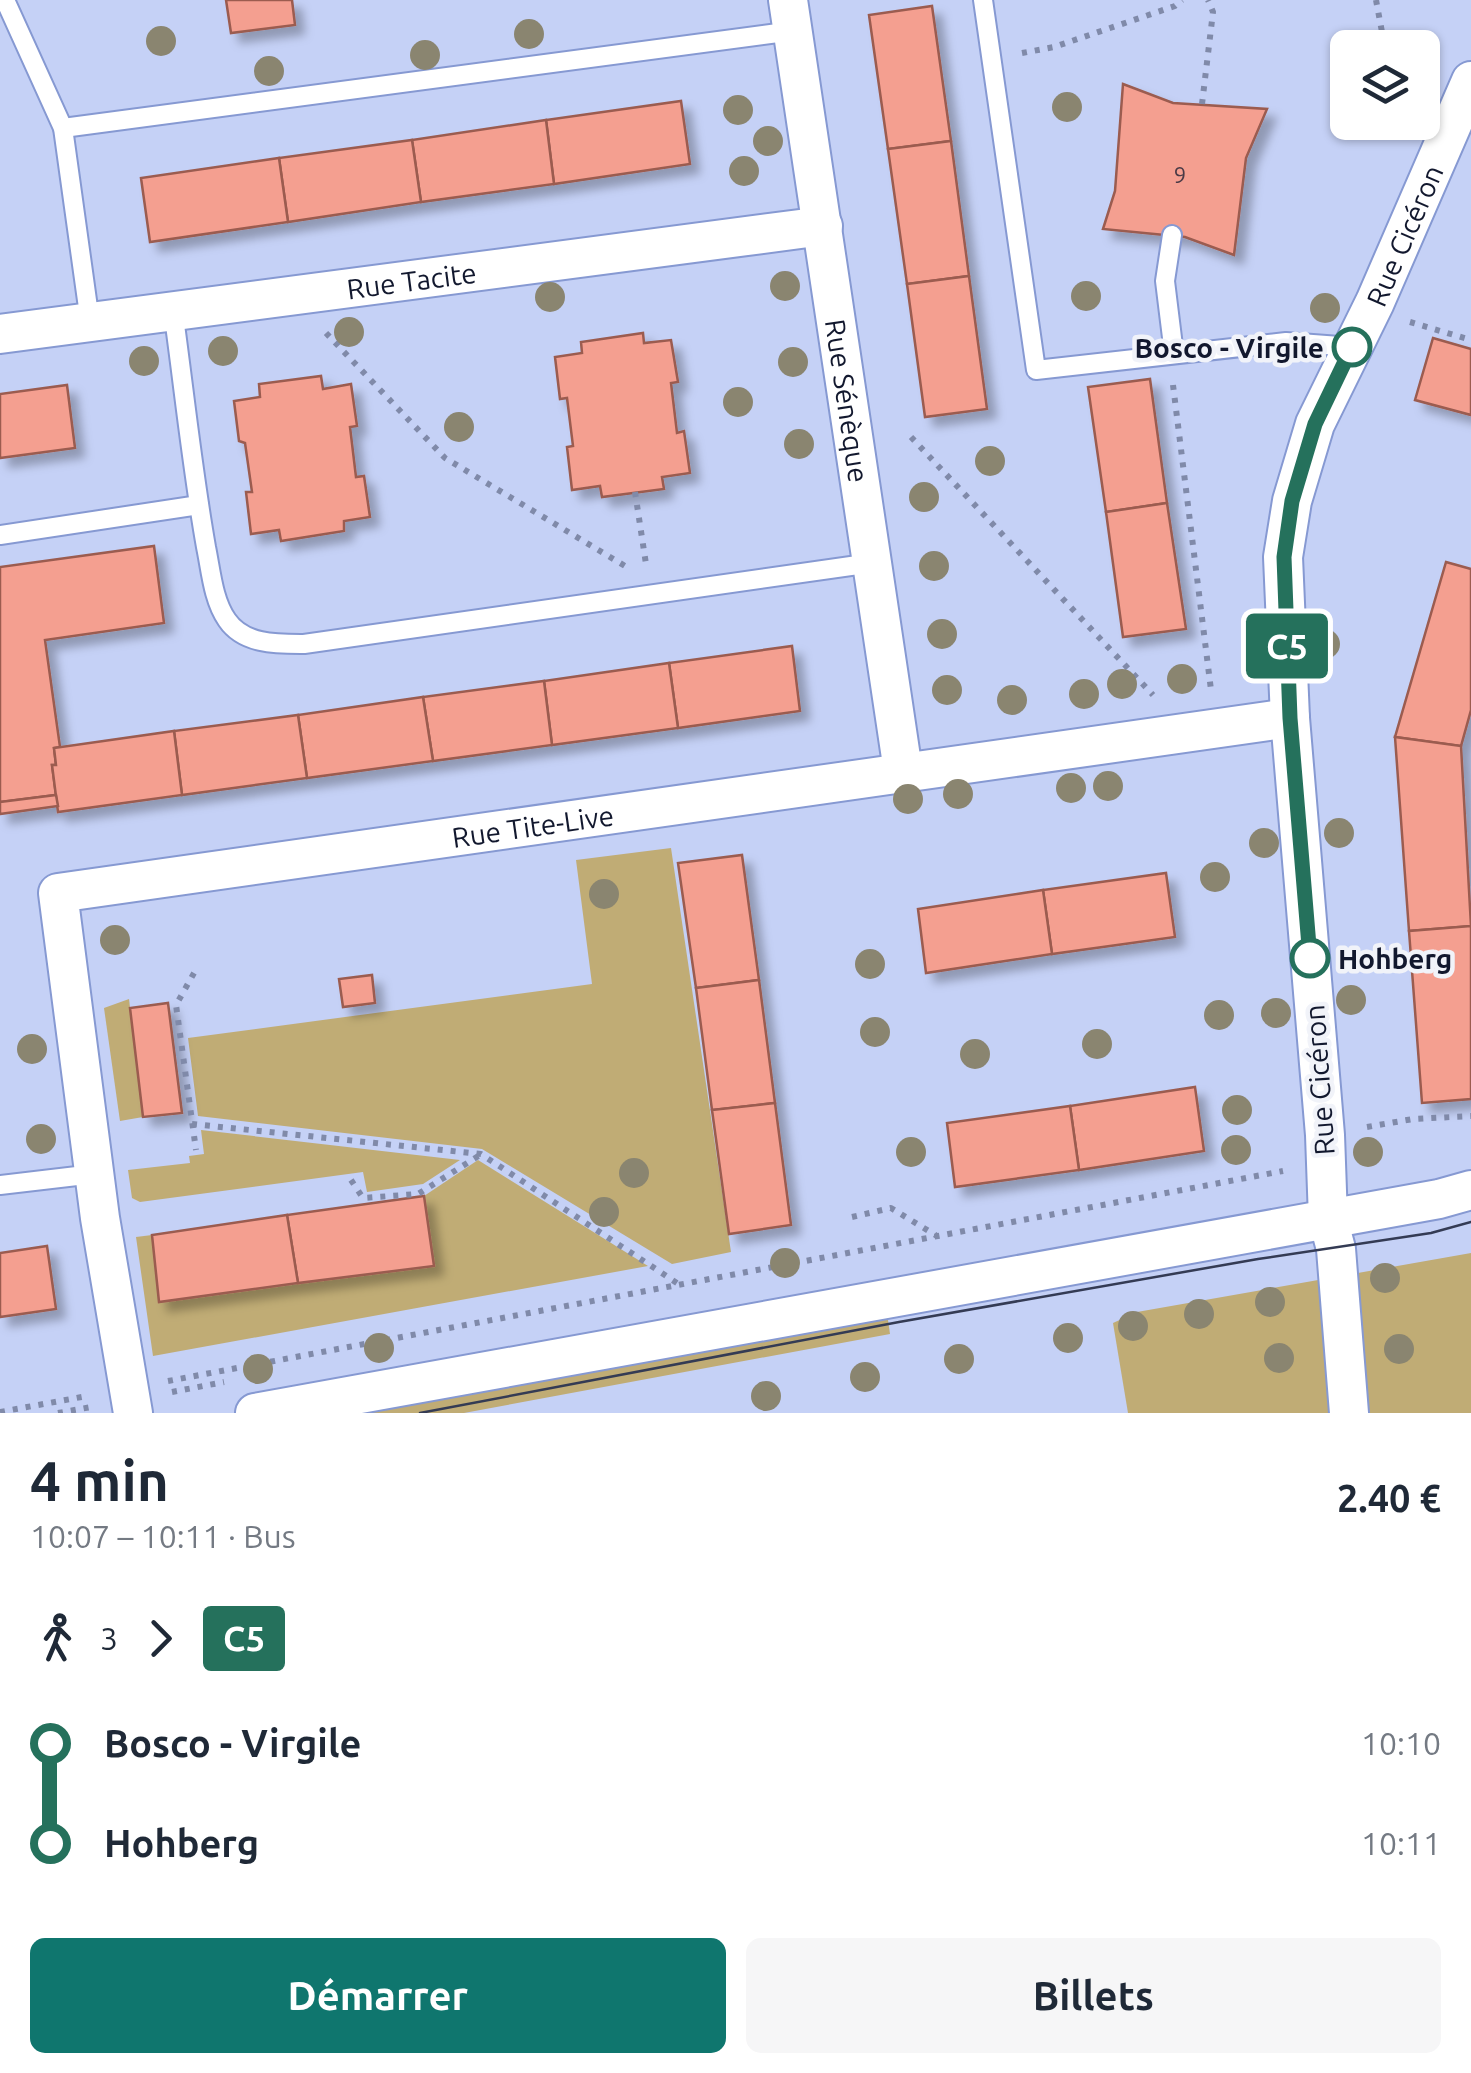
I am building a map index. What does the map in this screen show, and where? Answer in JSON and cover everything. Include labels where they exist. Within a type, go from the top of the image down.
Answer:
[{"type":"street","name":"Rue Sénèque","points":[[790,16],[902,771]]},
{"type":"street","name":"Rue Cicéron","points":[[1349,1413],[1336,1249],[1328,1219],[1290,718],[1284,557],[1292,501],[1315,424],[1374,302],[1471,81]]},
{"type":"street","name":"Rue Tacite","points":[[0,334],[823,226]]},
{"type":"street","name":"Rue Tite-Live","points":[[131,1400],[94,1174],[58,894],[1290,718]]},
{"type":"street","points":[[256,1413],[1471,1190]]},
{"type":"lane","points":[[6,0],[63,128],[90,322]]},
{"type":"lane","points":[[984,0],[1036,370],[1286,342],[1352,347]]},
{"type":"lane","name":"Rue Sénèque","points":[[63,128],[790,16]]},
{"type":"lane","points":[[1172,236],[1165,281],[1174,354]]},
{"type":"lane","points":[[173,310],[214,592],[228,622],[247,637],[273,644],[304,644],[872,562]]},
{"type":"lane","points":[[0,536],[199,505]]},
{"type":"lane","points":[[0,1185],[94,1174]]},
{"type":"path","points":[[992,58],[1054,47],[1175,6],[1182,0]]},
{"type":"path","points":[[1202,104],[1213,12],[1208,0]]},
{"type":"path","points":[[1376,0],[1382,30]]},
{"type":"path","points":[[290,296],[446,458],[631,569]]},
{"type":"path","points":[[1374,302],[1414,324],[1471,340]]},
{"type":"path","points":[[1174,354],[1172,379],[1213,706],[1230,727]]},
{"type":"path","points":[[911,437],[1156,698]]},
{"type":"path","points":[[635,492],[648,580]]},
{"type":"path","points":[[194,973],[176,1004],[196,1150]]},
{"type":"path","points":[[192,1124],[481,1154],[737,1327]]},
{"type":"path","points":[[351,1180],[363,1198],[418,1194],[481,1154]]},
{"type":"path","points":[[0,1412],[131,1400],[680,1285],[1283,1171]]},
{"type":"path","points":[[852,1217],[891,1208],[948,1242]]},
{"type":"shaded area","points":[[671,848],[731,1252],[672,1264],[482,1149],[198,1116],[188,1038],[592,984],[576,860]]},
{"type":"shaded area","points":[[129,999],[143,1117],[120,1121],[104,1008]]},
{"type":"shaded area","points":[[201,1130],[460,1160],[423,1184],[367,1192],[363,1172],[140,1202],[132,1198],[128,1170],[190,1163],[189,1156],[204,1154]]},
{"type":"shaded area","points":[[478,1160],[648,1266],[153,1356],[136,1237],[152,1235],[159,1302],[433,1266],[424,1196]]},
{"type":"shaded area","points":[[1471,1253],[1471,1413],[1128,1413],[1113,1323],[1137,1312]]},
{"type":"shaded area","points":[[887,1313],[890,1334],[464,1413],[352,1413]]},
{"type":"building","points":[[226,0],[292,0],[295,25],[231,33]]},
{"type":"building","points":[[932,6],[951,141],[888,149],[869,15]]},
{"type":"building","points":[[1123,84],[1173,103],[1267,109],[1246,158],[1234,255],[1185,237],[1103,229],[1115,191]]},
{"type":"building","points":[[681,101],[690,164],[554,184],[546,120]]},
{"type":"building","points":[[546,120],[554,184],[421,202],[412,140]]},
{"type":"building","points":[[412,140],[421,202],[288,222],[279,158]]},
{"type":"building","points":[[951,141],[969,276],[907,284],[888,149]]},
{"type":"building","points":[[279,158],[288,222],[150,242],[141,178]]},
{"type":"building","points":[[969,276],[987,409],[925,417],[907,284]]},
{"type":"building","points":[[643,333],[644,343],[671,340],[678,382],[671,383],[677,433],[684,431],[690,473],[662,477],[664,489],[602,497],[600,486],[572,490],[567,447],[573,446],[567,398],[560,399],[555,357],[582,353],[581,342]]},
{"type":"building","points":[[1433,338],[1471,349],[1471,415],[1415,400]]},
{"type":"building","points":[[321,376],[323,389],[351,384],[357,426],[350,427],[356,477],[364,476],[370,517],[344,521],[344,531],[281,541],[279,530],[251,534],[246,492],[252,492],[234,401],[260,397],[259,384]]},
{"type":"building","points":[[1150,379],[1167,503],[1106,512],[1088,387]]},
{"type":"building","points":[[67,385],[75,448],[0,458],[0,394]]},
{"type":"building","points":[[1167,503],[1186,629],[1123,637],[1106,512]]},
{"type":"building","points":[[154,546],[164,623],[45,640],[60,747],[54,748],[56,765],[52,765],[56,795],[0,802],[0,567]]},
{"type":"building","points":[[1446,562],[1471,569],[1471,710],[1461,746],[1395,737]]},
{"type":"building","points":[[792,646],[800,711],[678,728],[669,663]]},
{"type":"building","points":[[669,663],[678,728],[552,745],[544,681]]},
{"type":"building","points":[[544,681],[552,745],[433,761],[423,697]]},
{"type":"building","points":[[423,697],[433,761],[307,778],[298,715]]},
{"type":"building","points":[[298,715],[307,778],[182,795],[174,731]]},
{"type":"building","points":[[174,731],[182,795],[58,812],[52,765],[56,765],[54,748]]},
{"type":"building","points":[[1395,737],[1461,746],[1471,926],[1409,931]]},
{"type":"building","points":[[56,795],[58,806],[0,814],[0,802]]},
{"type":"building","points":[[742,855],[759,980],[696,988],[678,863]]},
{"type":"building","points":[[1166,873],[1175,937],[1052,954],[1043,890]]},
{"type":"building","points":[[1043,890],[1052,954],[926,973],[918,909]]},
{"type":"building","points":[[1471,926],[1471,1099],[1422,1103],[1409,931]]},
{"type":"building","points":[[372,975],[375,1003],[343,1007],[339,979]]},
{"type":"building","points":[[759,980],[775,1103],[712,1110],[696,988]]},
{"type":"building","points":[[168,1003],[182,1113],[143,1117],[130,1008]]},
{"type":"building","points":[[1195,1087],[1204,1151],[1079,1170],[1070,1106]]},
{"type":"building","points":[[775,1103],[791,1225],[729,1234],[712,1110]]},
{"type":"building","points":[[1070,1106],[1079,1170],[955,1187],[947,1123]]},
{"type":"building","points":[[424,1196],[434,1266],[298,1283],[287,1215]]},
{"type":"building","points":[[287,1215],[298,1283],[159,1302],[152,1235]]},
{"type":"building","points":[[47,1246],[56,1309],[0,1317],[0,1253]]},
{"type":"tram line","points":[[420,1413],[899,1322],[1431,1233],[1471,1222]]},
{"type":"bus line","name":"C5","points":[[1310,958],[1290,718],[1284,557],[1292,501],[1315,424],[1352,347]]},
{"type":"place","name":"Bosco - Virgile","points":[[1352,347]]},
{"type":"place","name":"Hohberg","points":[[1310,958]]}]
